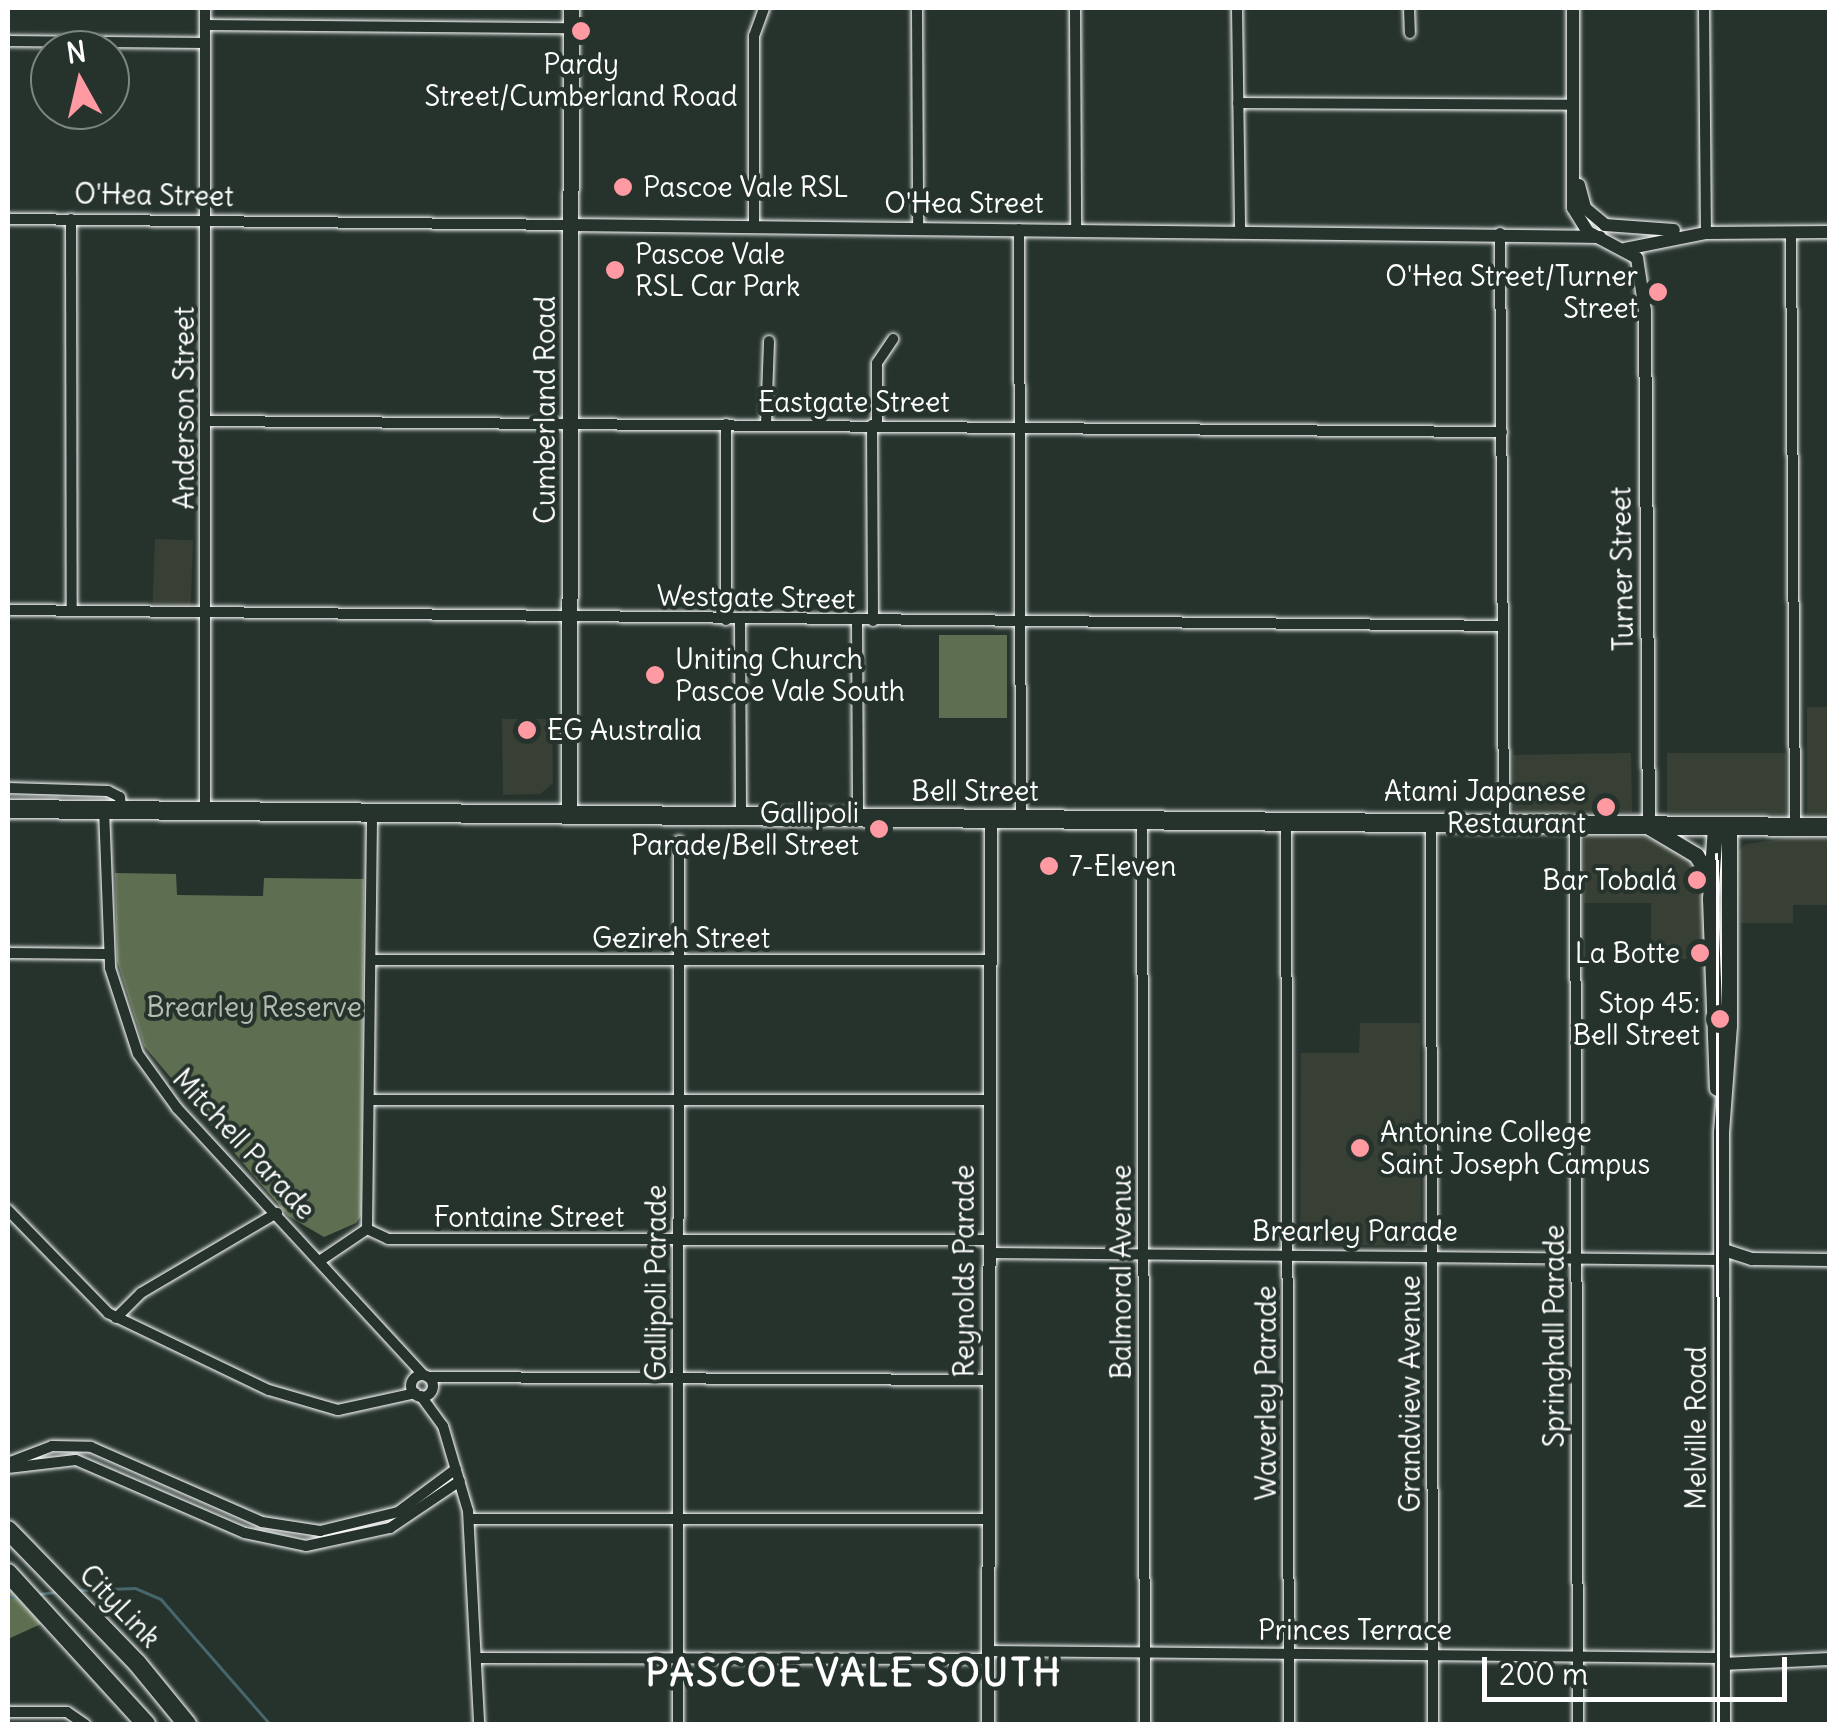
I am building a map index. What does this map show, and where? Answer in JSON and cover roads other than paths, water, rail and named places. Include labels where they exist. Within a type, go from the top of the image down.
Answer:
[{"type":"highway","name":"Bell Street","points":[[13,808],[1830,827]]},
{"type":"highway","points":[[8,1513],[42,1566]]},
{"type":"highway","name":"CityLink","points":[[8,1530],[95,1618],[187,1724]]},
{"type":"highway","name":"CityLink","points":[[8,1573],[146,1724]]},
{"type":"main road","name":"Cumberland Road","points":[[569,813],[571,8]]},
{"type":"main road","points":[[1650,827],[1696,854],[1710,880]]},
{"type":"main road","name":"Melville Road","points":[[1722,827],[1710,880],[1720,1132],[1722,1724]]},
{"type":"main road","name":"Melville Road","points":[[1720,1132],[1729,1025],[1722,827]]},
{"type":"street","name":"Anderson Street","points":[[205,810],[206,8]]},
{"type":"street","points":[[754,227],[754,36],[764,8]]},
{"type":"street","points":[[917,8],[918,228]]},
{"type":"street","points":[[1076,8],[1076,229]]},
{"type":"street","points":[[1237,8],[1240,229]]},
{"type":"street","points":[[1409,8],[1410,34]]},
{"type":"street","points":[[1574,8],[1572,198],[1578,223]]},
{"type":"street","points":[[1704,8],[1706,233]]},
{"type":"street","points":[[205,25],[571,28]]},
{"type":"street","points":[[8,41],[205,43]]},
{"type":"street","points":[[1238,103],[1574,106]]},
{"type":"street","points":[[1575,158],[1582,203],[1602,231],[1622,248],[1706,233]]},
{"type":"street","name":"O'Hea Street","points":[[8,219],[1500,234],[1602,231]]},
{"type":"street","points":[[71,219],[72,612]]},
{"type":"street","name":"O'Hea Street","points":[[1500,234],[1578,223],[1602,231]]},
{"type":"street","points":[[1020,228],[1021,819]]},
{"type":"street","points":[[1624,230],[1643,247]]},
{"type":"street","points":[[1602,231],[1830,232]]},
{"type":"street","points":[[1791,232],[1795,827]]},
{"type":"street","points":[[1500,234],[1504,824]]},
{"type":"street","name":"Turner Street","points":[[1643,247],[1649,274],[1645,311]]},
{"type":"street","name":"Turner Street","points":[[1622,248],[1640,263],[1645,311],[1650,827]]},
{"type":"street","points":[[873,621],[877,362],[892,339]]},
{"type":"street","points":[[766,424],[769,341]]},
{"type":"street","name":"Eastgate Street","points":[[206,420],[1502,432]]},
{"type":"street","points":[[726,424],[726,620]]},
{"type":"street","name":"Westgate Street","points":[[8,610],[1504,626]]},
{"type":"street","points":[[740,620],[741,816]]},
{"type":"street","points":[[857,621],[858,818]]},
{"type":"street","name":"Bell Street","points":[[8,788],[108,791],[120,797],[112,808]]},
{"type":"street","name":"Mitchell Parade","points":[[112,808],[108,954],[121,1015],[151,1076],[321,1260],[406,1360],[435,1410],[469,1519],[479,1724]]},
{"type":"street","points":[[321,1260],[367,1229],[372,1100],[372,812]]},
{"type":"street","name":"Reynolds Parade","points":[[988,1724],[991,818]]},
{"type":"street","name":"Balmoral Avenue","points":[[1142,820],[1145,1724]]},
{"type":"street","name":"Waverley Parade","points":[[1286,822],[1289,1724]]},
{"type":"street","name":"Grandview Avenue","points":[[1431,824],[1433,1724]]},
{"type":"street","name":"Springhall Parade","points":[[1575,826],[1578,1724]]},
{"type":"street","name":"Gallipoli Parade","points":[[678,1724],[679,841]]},
{"type":"street","points":[[8,953],[108,954]]},
{"type":"street","name":"Gezireh Street","points":[[371,960],[990,960]]},
{"type":"street","points":[[372,1100],[990,1100]]},
{"type":"street","points":[[8,1210],[116,1318],[302,1404],[352,1409],[422,1385],[456,1379],[989,1380]]},
{"type":"street","points":[[116,1318],[140,1293],[276,1212]]},
{"type":"street","name":"Fontaine Street","points":[[367,1229],[388,1239],[989,1247]]},
{"type":"street","name":"Brearley Parade","points":[[989,1247],[1143,1254],[1830,1260]]},
{"type":"street","points":[[8,1465],[52,1446],[90,1447],[262,1522],[320,1531],[398,1512],[456,1469]]},
{"type":"street","points":[[8,1465],[76,1460],[246,1534],[306,1546],[390,1528],[460,1481]]},
{"type":"street","points":[[469,1519],[988,1519]]},
{"type":"street","name":"Princes Terrace","points":[[478,1658],[1144,1653],[1830,1658]]},
{"type":"street","points":[[8,1712],[67,1712],[85,1724]]},
{"type":"waterway","points":[[79,1590],[135,1588],[161,1599],[270,1724]]},
{"type":"waterway","points":[[39,1594],[56,1592]]},
{"type":"waterway","points":[[8,1597],[21,1596]]},
{"type":"tram line","points":[[1717,854],[1719,1724]]},
{"type":"place","name":"Pardy Street/Cumberland Road","points":[[581,31]]},
{"type":"place","name":"Pascoe Vale RSL","points":[[623,187]]},
{"type":"place","name":"Pascoe Vale RSL Car Park","points":[[615,270]]},
{"type":"place","name":"O'Hea Street/Turner Street","points":[[1658,292]]},
{"type":"place","name":"Uniting Church Pascoe Vale South","points":[[655,675]]},
{"type":"place","name":"EG Australia","points":[[527,730]]},
{"type":"place","name":"Atami Japanese Restaurant","points":[[1606,807]]},
{"type":"place","name":"Gallipoli Parade/Bell Street","points":[[879,829]]},
{"type":"place","name":"7-Eleven","points":[[1049,866]]},
{"type":"place","name":"Bar Tobalá","points":[[1697,880]]},
{"type":"place","name":"La Botte","points":[[1700,953]]},
{"type":"place","name":"Stop 45: Bell Street","points":[[1720,1019]]},
{"type":"place","name":"Antonine College Saint Joseph Campus","points":[[1360,1148]]},
{"type":"district","name":"PASCOE VALE SOUTH","points":[[854,1673]]},
{"type":"park label","name":"Brearley Reserve","points":[[254,1007]]}]
